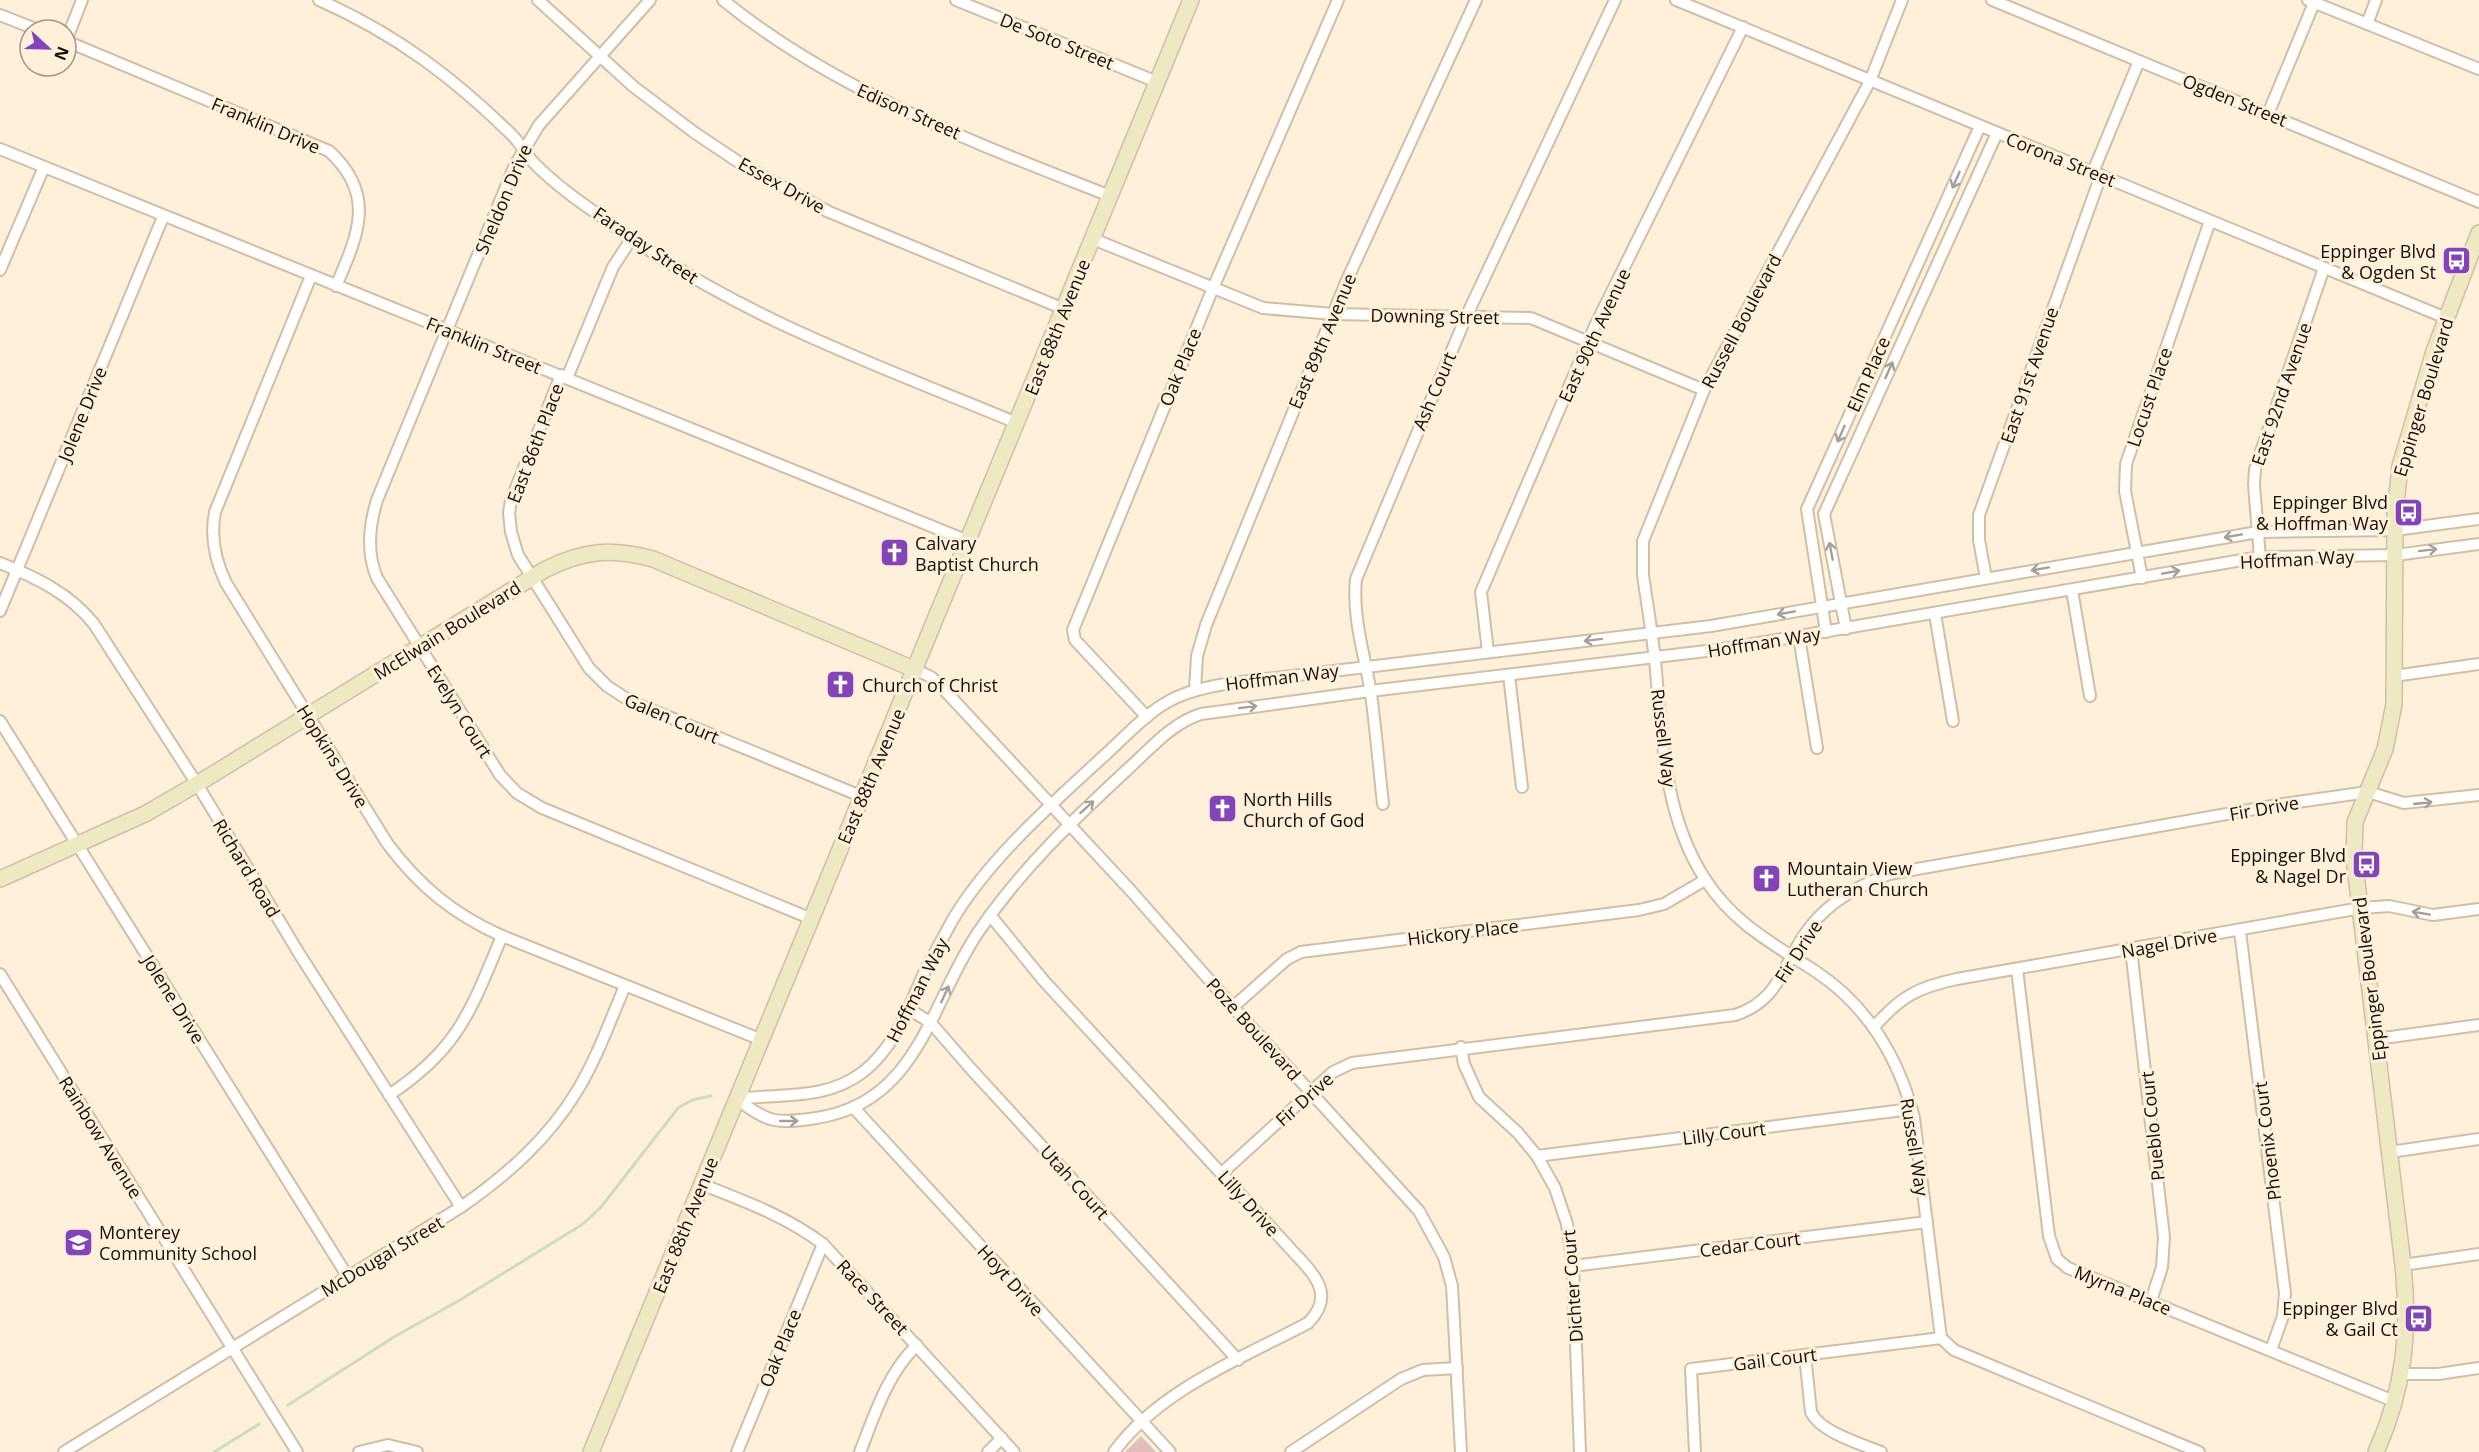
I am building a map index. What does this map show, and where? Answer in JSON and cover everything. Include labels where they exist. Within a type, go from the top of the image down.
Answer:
[{"type":"street","points":[[75,18],[82,0]]},
{"type":"street","name":"Faraday Street","points":[[319,0],[366,22],[428,62],[467,94],[524,148],[533,161],[559,183],[632,238],[705,284],[759,313],[814,338],[1017,423]]},
{"type":"street","name":"Essex Drive","points":[[538,0],[634,87],[695,134],[746,167],[829,212],[1064,309]]},
{"type":"street","name":"Sheldon Drive","points":[[449,331],[524,148],[539,124],[650,0]]},
{"type":"street","name":"Edison Street","points":[[723,0],[799,55],[870,95],[1110,196]]},
{"type":"street","name":"De Soto Street","points":[[956,0],[1157,82]]},
{"type":"street","name":"East 88th Avenue","points":[[591,1452],[1191,0]]},
{"type":"street","name":"Oak Place","points":[[1147,717],[1075,640],[1073,630],[1213,288],[1338,0]]},
{"type":"street","name":"East 89th Avenue","points":[[1195,690],[1199,641],[1333,314],[1476,0]]},
{"type":"street","name":"Ash Court","points":[[1383,804],[1370,691],[1364,668],[1354,595],[1356,579],[1466,317],[1615,0]]},
{"type":"street","name":"Corona Street","points":[[1676,0],[2446,318]]},
{"type":"street","name":"Russell Boulevard","points":[[1654,658],[1643,567],[1643,541],[1704,390],[1870,81],[1902,0]]},
{"type":"street","name":"Ogden Street","points":[[1992,0],[2479,202]]},
{"type":"street","points":[[2367,24],[2376,0]]},
{"type":"street","points":[[2268,114],[2311,1],[2479,69]]},
{"type":"street","points":[[0,15],[18,22]]},
{"type":"street","name":"East 90th Avenue","points":[[1488,652],[1481,592],[1588,341],[1743,27]]},
{"type":"street","name":"Franklin Drive","points":[[78,46],[329,151],[349,172],[360,205],[357,235],[336,286]]},
{"type":"street","name":"East 91st Avenue","points":[[1986,578],[1979,540],[1979,515],[2097,173],[2139,61]]},
{"type":"street","name":"Elm Place","points":[[1826,632],[1807,509],[1980,126]]},
{"type":"street","name":"Elm Place","points":[[1846,629],[1824,514],[1997,133]]},
{"type":"street","name":"Franklin Street","points":[[0,149],[968,541]]},
{"type":"street","points":[[0,270],[44,167]]},
{"type":"street","name":"Jolene Drive","points":[[0,611],[164,217]]},
{"type":"street","name":"Locust Place","points":[[2142,578],[2125,491],[2126,464],[2211,221]]},
{"type":"street","name":"Eppinger Boulevard","points":[[2376,1452],[2396,1402],[2402,1374],[2406,1310],[2403,1265],[2353,845],[2355,822],[2385,749],[2391,725],[2394,676],[2396,482],[2446,318],[2479,233]]},
{"type":"street","name":"East 86th Place","points":[[532,577],[518,555],[513,541],[509,513],[511,500],[613,267],[632,238]]},
{"type":"street","name":"Downing Street","points":[[1093,239],[1263,308],[1333,314],[1531,318],[1704,390]]},
{"type":"street","name":"East 92nd Avenue","points":[[2260,558],[2254,485],[2255,469],[2324,268]]},
{"type":"street","name":"Hopkins Drive","points":[[311,276],[220,494],[212,525],[215,554],[226,583],[399,860],[444,904],[465,918],[502,936],[762,1040]]},
{"type":"street","name":"Evelyn Court","points":[[449,331],[377,500],[370,533],[371,553],[377,578],[500,775],[513,789],[530,802],[812,919]]},
{"type":"street","name":"Hoffman Way","points":[[737,1099],[766,1095],[804,1095],[826,1091],[862,1072],[879,1057],[893,1040],[926,971],[969,896],[1012,844],[1147,717],[1170,700],[1195,690],[1232,683],[1711,626],[2258,532],[2395,530],[2479,519]]},
{"type":"street","name":"Hoffman Way","points":[[737,1099],[761,1118],[792,1121],[823,1117],[853,1107],[883,1089],[910,1060],[932,1023],[962,958],[990,915],[1026,868],[1069,823],[1186,720],[1227,709],[1654,658],[1799,637],[2260,558],[2396,555],[2479,544]]},
{"type":"street","name":"McElwain Boulevard","points":[[0,879],[145,814],[532,577],[566,559],[580,555],[598,551],[635,554],[916,669]]},
{"type":"street","name":"Richard Road","points":[[0,563],[57,589],[88,616],[197,784],[294,946],[461,1207]]},
{"type":"street","name":"Galen Court","points":[[532,577],[589,668],[616,694],[863,797]]},
{"type":"street","points":[[2072,590],[2090,696]]},
{"type":"street","points":[[1935,614],[1953,721]]},
{"type":"street","points":[[1799,637],[1817,748]]},
{"type":"street","name":"Russell Way","points":[[1654,658],[1671,800],[1687,847],[1705,880],[1744,924],[1835,986],[1851,1000],[1874,1027],[1894,1060],[1911,1109],[1941,1338]]},
{"type":"street","points":[[2394,676],[2479,664]]},
{"type":"street","name":"Poze Boulevard","points":[[916,669],[931,677],[949,695],[1069,823],[1408,1198],[1428,1225],[1444,1257],[1452,1286],[1461,1452]]},
{"type":"street","points":[[1509,675],[1522,787]]},
{"type":"street","name":"Jolene Drive","points":[[0,721],[348,1277]]},
{"type":"street","name":"Fir Drive","points":[[1222,1173],[1333,1072],[1352,1062],[1734,1015],[1756,1007],[1767,997],[1810,927],[1827,908],[1855,889],[1889,874],[2283,804],[2368,792],[2404,803],[2479,795]]},
{"type":"street","name":"Hickory Place","points":[[1233,1007],[1287,959],[1301,952],[1639,910],[1664,904],[1705,880]]},
{"type":"street","name":"Nagel Drive","points":[[1874,1027],[1891,1007],[1909,994],[1921,988],[1957,979],[2361,908],[2389,906],[2433,915],[2479,909]]},
{"type":"street","name":"Lilly Drive","points":[[990,915],[1044,981],[1318,1280],[1322,1293],[1319,1309],[1308,1323],[1180,1391],[1140,1420],[1114,1452]]},
{"type":"street","name":"Phoenix Court","points":[[2240,931],[2285,1293],[2283,1316],[2271,1350]]},
{"type":"street","points":[[389,1095],[428,1067],[454,1037],[473,1005],[502,936]]},
{"type":"street","name":"Pueblo Court","points":[[2131,949],[2164,1237],[2162,1267],[2151,1301]]},
{"type":"street","name":"Myrna Place","points":[[2017,969],[2049,1236],[2057,1259],[2068,1268],[2396,1402]]},
{"type":"street","name":"Rainbow Avenue","points":[[0,974],[297,1452]]},
{"type":"street","name":"McDougal Street","points":[[64,1452],[461,1207],[512,1169],[560,1117],[590,1068],[625,986]]},
{"type":"street","name":"Utah Court","points":[[909,1009],[932,1023],[971,1069],[1238,1360]]},
{"type":"street","points":[[2376,1039],[2479,1025]]},
{"type":"street","name":"Dichter Court","points":[[1461,1047],[1464,1064],[1479,1097],[1518,1133],[1537,1156],[1550,1177],[1561,1202],[1571,1243],[1573,1266],[1580,1452]]},
{"type":"street","name":"Hoyt Drive","points":[[853,1107],[1170,1452]]},
{"type":"street","name":"Lilly Court","points":[[1537,1156],[1911,1109]]},
{"type":"street","points":[[2390,1152],[2479,1139]]},
{"type":"street","name":"Race Street","points":[[702,1184],[776,1214],[823,1244],[1014,1452]]},
{"type":"street","name":"Cedar Court","points":[[1573,1266],[1927,1222]]},
{"type":"street","name":"Oak Place","points":[[737,1452],[823,1244]]},
{"type":"street","points":[[2403,1265],[2479,1254]]},
{"type":"street","points":[[1941,1338],[1954,1350],[2199,1452]]},
{"type":"street","name":"Gail Court","points":[[1695,1452],[1691,1369],[1941,1338]]},
{"type":"street","points":[[860,1452],[889,1381],[898,1365],[917,1344]]},
{"type":"street","points":[[1805,1355],[1811,1412],[1814,1419],[1823,1427],[1881,1452]]},
{"type":"street","points":[[1291,1452],[1401,1379],[1423,1370],[1457,1368]]},
{"type":"street","points":[[2402,1374],[2438,1374],[2479,1368]]},
{"type":"street","points":[[988,1452],[1002,1438]]},
{"type":"street","points":[[359,1452],[388,1445],[417,1452]]},
{"type":"shaded area","points":[[1141,1436],[1156,1452],[1125,1452]]},
{"type":"waterway","points":[[288,1405],[394,1337],[460,1300],[583,1224],[601,1207],[678,1108],[692,1100],[711,1096]]},
{"type":"waterway","points":[[214,1452],[259,1424]]},
{"type":"place","name":"Eppinger Blvd & Ogden St","points":[[2457,261]]},
{"type":"place","name":"Eppinger Blvd & Hoffman Way","points":[[2409,512]]},
{"type":"place","name":"Calvary Baptist Church","points":[[894,553]]},
{"type":"place","name":"Church of Christ","points":[[841,685]]},
{"type":"place","name":"North Hills Church of God","points":[[1222,809]]},
{"type":"place","name":"Eppinger Blvd & Nagel Dr","points":[[2367,865]]},
{"type":"place","name":"Mountain View Lutheran Church","points":[[1766,878]]},
{"type":"place","name":"Monterey Community School","points":[[78,1242]]},
{"type":"place","name":"Eppinger Blvd & Gail Ct","points":[[2419,1318]]}]
